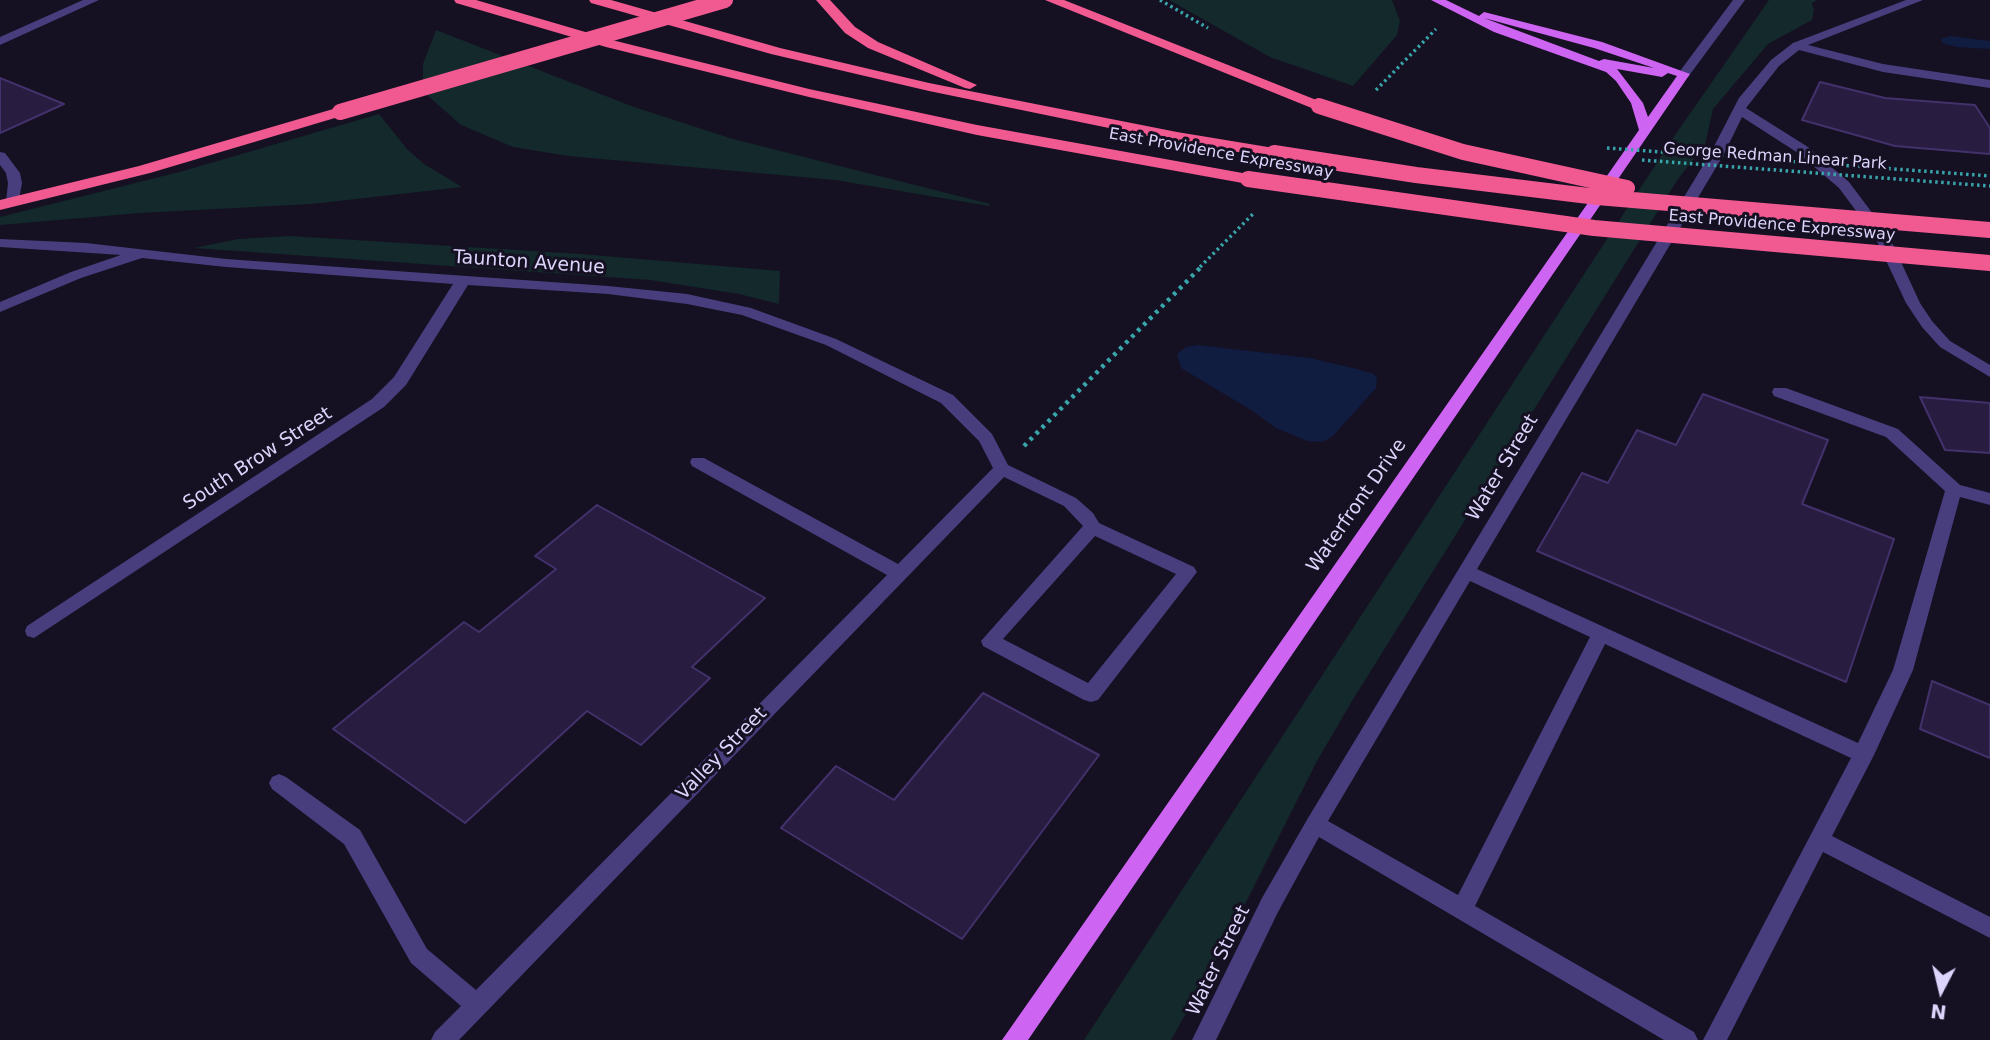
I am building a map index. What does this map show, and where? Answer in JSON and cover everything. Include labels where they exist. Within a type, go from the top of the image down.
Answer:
[{"type":"highway","name":"East Providence Expressway","points":[[461,0],[611,44],[820,96],[989,132],[1248,179],[1355,197],[1582,226],[1990,263]]},
{"type":"highway","name":"East Providence Expressway","points":[[596,0],[727,38],[877,75],[1131,128],[1274,153],[1556,193],[1990,230]]},
{"type":"highway","points":[[7,203],[144,170],[725,0]]},
{"type":"highway","points":[[823,0],[850,30],[873,45],[919,66],[994,93],[1131,128]]},
{"type":"highway","points":[[1052,0],[1319,106],[1425,141],[1554,174],[1682,198],[1809,215]]},
{"type":"highway","points":[[1069,0],[1152,38]]},
{"type":"main road","points":[[1437,0],[1514,36],[1587,59],[1636,70],[1684,74]]},
{"type":"main road","points":[[1456,8],[1598,45],[1684,74]]},
{"type":"main road","points":[[1587,59],[1610,69],[1625,84],[1642,112],[1645,130]]},
{"type":"main road","name":"Waterfront Drive","points":[[1014,1040],[1684,74]]},
{"type":"street","points":[[0,41],[93,0]]},
{"type":"street","name":"Waterfront Drive","points":[[1684,74],[1740,0]]},
{"type":"street","name":"Water Street","points":[[1204,1040],[1270,905],[1315,824],[1717,154],[1739,109],[1758,81],[1775,62],[1797,46],[1917,0]]},
{"type":"street","points":[[1797,46],[1883,68],[1990,84]]},
{"type":"street","points":[[1739,109],[1803,150],[1844,185],[1881,234],[1913,303],[1927,324],[1945,344],[1990,372]]},
{"type":"street","points":[[0,156],[13,173],[15,183],[7,203]]},
{"type":"street","name":"Taunton Avenue","points":[[0,243],[674,297],[747,311],[831,342],[947,399],[986,438],[1002,469]]},
{"type":"street","points":[[0,307],[76,275],[142,253]]},
{"type":"street","name":"South Brow Street","points":[[34,632],[378,403],[408,370],[463,280]]},
{"type":"street","points":[[1780,392],[1892,433],[1954,489],[1990,499]]},
{"type":"street","points":[[698,462],[899,573]]},
{"type":"street","points":[[1002,469],[1070,502],[1092,527],[1188,572],[1091,694],[990,641],[1092,527]]},
{"type":"street","name":"Valley Street","points":[[443,1040],[1002,469]]},
{"type":"street","points":[[1715,1040],[1864,755],[1903,670],[1954,489]]},
{"type":"street","points":[[1465,571],[1864,755]]},
{"type":"street","points":[[1462,909],[1601,634]]},
{"type":"street","points":[[279,783],[352,837],[419,956],[477,1005]]},
{"type":"street","points":[[1315,824],[1686,1040]]},
{"type":"street","points":[[1820,840],[1990,928]]},
{"type":"path","points":[[1369,96],[1456,8]]},
{"type":"path","points":[[1604,148],[1990,177]]},
{"type":"path","name":"George Redman Linear Park","points":[[1633,159],[1990,186]]},
{"type":"path","points":[[1002,469],[1263,204]]},
{"type":"green space","points":[[1169,0],[1392,0],[1400,21],[1397,35],[1353,86],[1270,57]]},
{"type":"green space","points":[[1769,0],[1817,0],[1812,3],[1812,20],[1768,44],[1713,109],[1705,145],[1678,179],[1317,761],[1225,944],[1171,1040],[1084,1040],[1673,138]]},
{"type":"green space","points":[[436,30],[634,107],[733,139],[990,204],[989,206],[835,180],[568,156],[513,147],[461,125],[428,96],[423,85],[423,64]]},
{"type":"green space","points":[[379,114],[407,149],[424,164],[462,187],[312,204],[140,213],[0,225],[0,217],[183,171]]},
{"type":"green space","points":[[290,236],[581,254],[780,271],[779,304],[739,294],[650,280],[194,248],[238,239]]},
{"type":"water","points":[[1950,36],[1990,41],[1990,49],[1957,47],[1942,43],[1941,39]]},
{"type":"water","points":[[1198,345],[1310,358],[1357,369],[1374,374],[1377,379],[1376,388],[1332,437],[1322,442],[1307,441],[1276,428],[1181,368],[1177,354],[1186,347]]},
{"type":"building","points":[[0,78],[64,104],[0,133]]},
{"type":"building","points":[[1820,82],[1885,98],[1975,105],[1990,128],[1990,154],[1895,146],[1802,120]]},
{"type":"building","points":[[1703,394],[1828,440],[1802,504],[1894,539],[1846,682],[1537,551],[1582,473],[1608,483],[1637,430],[1676,445]]},
{"type":"building","points":[[1920,397],[1990,403],[1990,453],[1945,450]]},
{"type":"building","points":[[597,505],[765,598],[692,667],[710,678],[641,745],[587,711],[465,823],[333,729],[464,622],[479,632],[556,569],[535,556]]},
{"type":"building","points":[[1932,681],[1990,705],[1990,758],[1920,729]]},
{"type":"building","points":[[983,693],[1099,755],[962,939],[781,828],[836,766],[894,800]]}]
